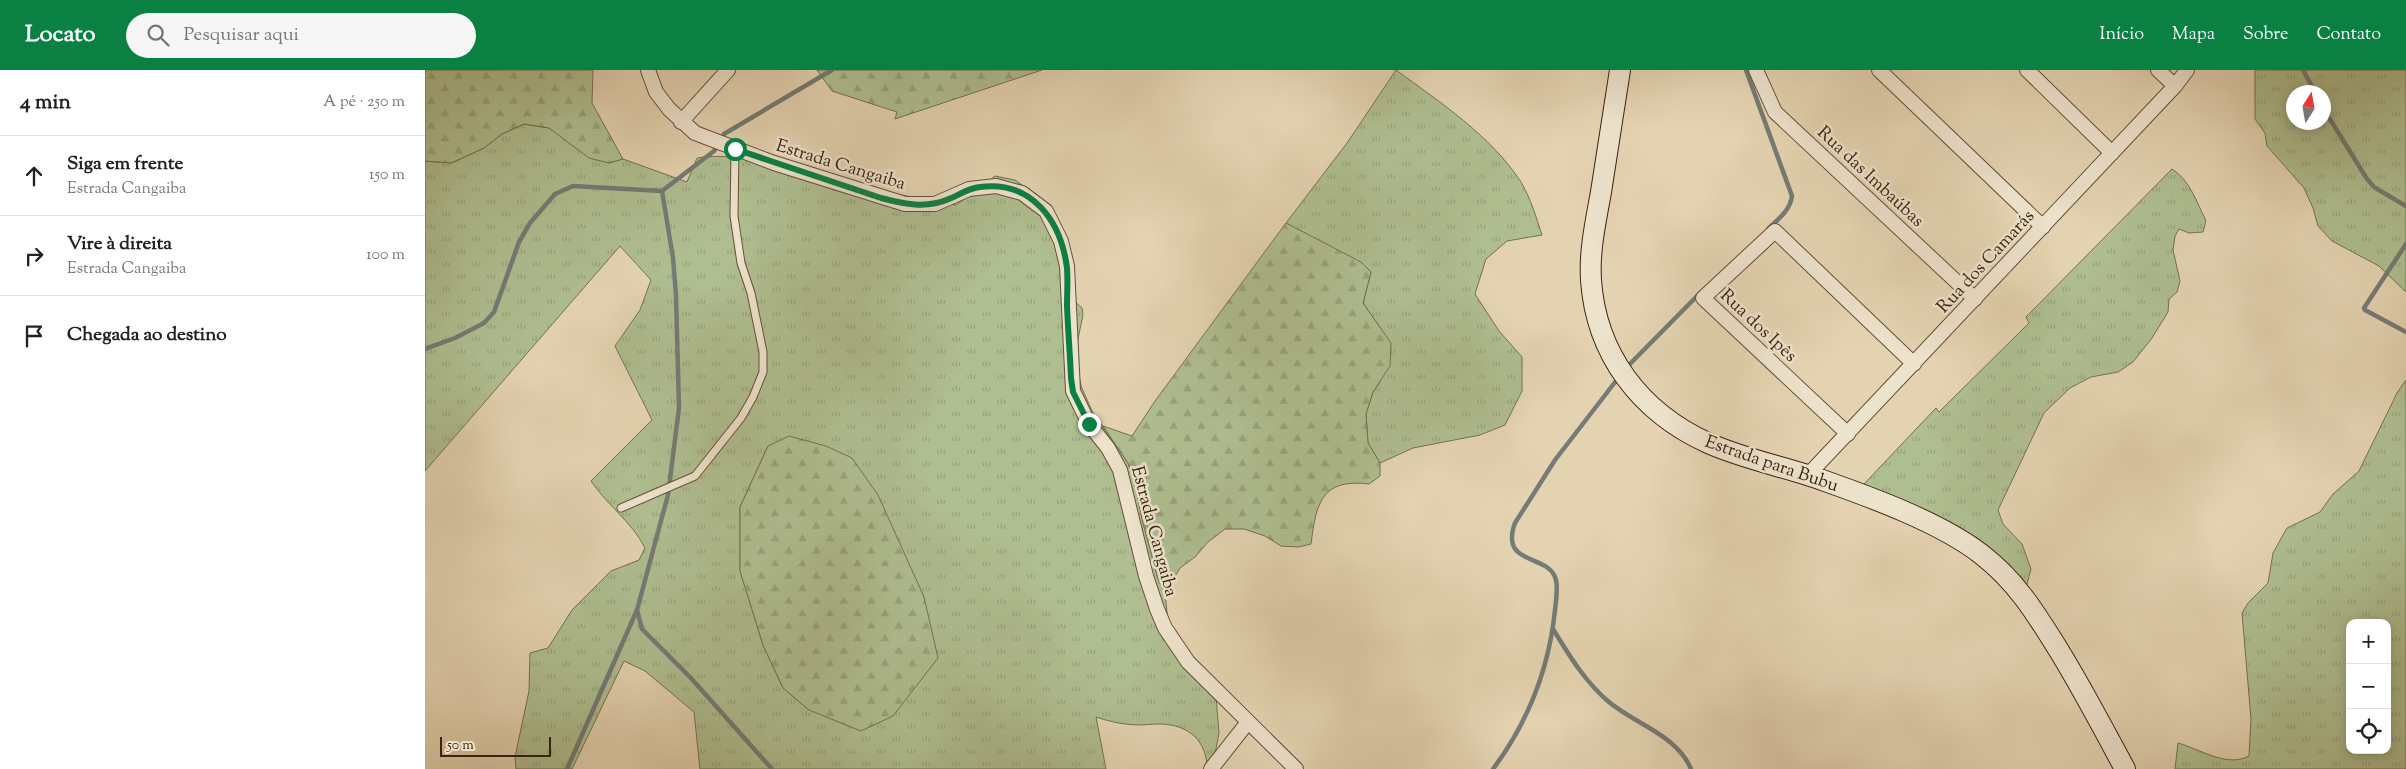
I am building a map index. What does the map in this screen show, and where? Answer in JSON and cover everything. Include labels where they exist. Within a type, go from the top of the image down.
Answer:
[{"type":"street","name":"Estrada Cangaiba","points":[[648,70],[657,92],[681,122],[701,136],[735,149],[881,198],[905,204],[935,204],[969,189],[996,186],[1022,193],[1046,211],[1061,241],[1067,266],[1073,392],[1089,424],[1108,448],[1120,470],[1146,576],[1165,628],[1188,662],[1296,769]]},
{"type":"street","points":[[681,122],[728,70]]},
{"type":"street","name":"Estrada para Bubu","points":[[1620,70],[1596,218],[1591,277],[1598,325],[1614,363],[1633,388],[1681,429],[1708,443],[1738,454],[1808,475],[1864,495],[1953,535],[2003,572],[2030,604],[2078,682],[2125,769]]},
{"type":"street","name":"Rua das Imbaúbas","points":[[1757,70],[1775,112],[1975,299]]},
{"type":"street","points":[[1879,70],[2043,227]]},
{"type":"street","points":[[2027,70],[2113,153]]},
{"type":"street","points":[[2158,70],[2175,86]]},
{"type":"street","name":"Rua dos Camarás","points":[[1808,475],[2113,153],[2175,86],[2187,70]]},
{"type":"street","name":"Rua dos Ipês","points":[[1848,434],[1703,298],[1775,232],[1914,364]]},
{"type":"street","points":[[1211,769],[1248,722]]},
{"type":"lane","points":[[621,508],[695,476],[741,418],[753,397],[763,372],[762,345],[751,293],[741,263],[734,216],[735,149]]},
{"type":"green space","points":[[425,70],[593,70],[592,103],[623,159],[609,163],[589,158],[549,128],[524,124],[502,134],[484,148],[451,163],[425,161]]},
{"type":"green space","points":[[817,70],[1042,70],[895,119],[897,112],[832,91]]},
{"type":"green space","points":[[1396,70],[1464,121],[1495,149],[1521,182],[1542,235],[1507,241],[1486,259],[1475,294],[1499,331],[1522,357],[1522,391],[1505,425],[1480,435],[1413,448],[1380,463],[1368,443],[1366,414],[1373,392],[1380,382],[1381,329],[1363,303],[1371,272],[1286,223],[1347,143]]},
{"type":"green space","points":[[2255,70],[2406,70],[2406,292],[2379,266],[2332,241],[2318,226],[2313,208],[2304,188],[2267,146],[2265,133],[2255,119]]},
{"type":"green space","points":[[524,124],[549,128],[609,163],[623,159],[687,182],[697,158],[714,156],[751,160],[857,186],[956,205],[995,176],[1015,180],[1035,194],[1050,219],[1070,297],[1082,308],[1083,315],[1075,353],[1081,386],[1092,411],[1128,463],[1134,479],[1142,519],[1158,579],[1165,593],[1168,621],[1187,650],[1215,684],[1219,733],[1215,754],[1207,765],[1202,747],[1197,739],[1184,729],[1166,724],[1124,724],[1096,717],[1106,769],[700,769],[694,712],[645,671],[624,661],[572,769],[516,769],[515,757],[529,691],[530,653],[548,648],[572,610],[611,571],[639,560],[645,548],[633,530],[591,481],[652,420],[615,346],[640,310],[651,280],[620,246],[425,471],[425,161],[452,163],[484,148],[502,134]],"holes":[[[768,446],[904,555],[924,597],[809,710],[783,688],[763,645],[740,571],[740,507]]]},
{"type":"green space","points":[[2172,169],[2184,179],[2206,221],[2203,232],[2189,233],[2179,229],[2175,236],[2173,250],[2180,281],[2177,292],[2169,299],[2168,312],[2152,338],[2133,362],[2118,372],[2091,377],[2070,388],[2044,413],[1998,510],[2003,524],[2022,544],[2031,569],[2026,588],[1881,493],[1864,484],[1936,408],[1939,412],[2029,323],[2026,317]]},
{"type":"green space","points":[[1286,223],[1361,262],[1371,272],[1363,303],[1391,343],[1390,366],[1373,392],[1366,414],[1368,443],[1380,463],[1380,476],[1369,484],[1353,483],[1340,485],[1331,490],[1319,506],[1315,517],[1311,544],[1298,547],[1281,546],[1265,536],[1244,529],[1225,529],[1208,542],[1195,557],[1180,568],[1165,593],[1158,579],[1142,519],[1134,479],[1128,463],[1103,426],[1132,436],[1155,401]]},
{"type":"green space","points":[[2406,380],[2406,769],[2175,769],[2178,743],[2223,759],[2241,759],[2249,756],[2251,719],[2242,613],[2248,603],[2268,583],[2273,553],[2287,528],[2320,512],[2333,494],[2359,471],[2397,393]]},
{"type":"green space","points":[[789,436],[826,446],[852,458],[878,495],[924,597],[938,658],[893,716],[861,731],[809,710],[783,688],[763,645],[740,571],[740,507],[768,446]]},
{"type":"waterway","points":[[425,349],[455,338],[484,323],[494,312],[519,242],[530,223],[555,194],[573,186],[662,191],[714,151],[724,134],[832,70]]},
{"type":"waterway","points":[[1746,70],[1792,196],[1789,206],[1768,229]]},
{"type":"waterway","points":[[2303,70],[2311,85]]},
{"type":"waterway","points":[[2331,121],[2367,179],[2374,187],[2406,206]]},
{"type":"waterway","points":[[567,769],[637,610],[668,495],[679,408],[676,295],[673,258],[662,191]]},
{"type":"waterway","points":[[2406,244],[2364,308],[2406,332]]},
{"type":"waterway","points":[[1625,369],[1701,292]]},
{"type":"waterway","points":[[1493,769],[1517,733],[1535,694],[1548,653],[1557,591],[1556,580],[1552,572],[1545,566],[1519,553],[1514,547],[1512,537],[1515,523],[1555,460],[1619,377]]},
{"type":"waterway","points":[[637,610],[642,629],[690,677],[772,769]]},
{"type":"waterway","points":[[1553,629],[1592,686],[1619,710],[1655,731],[1676,747],[1685,757],[1691,769]]},
{"type":"route","points":[[735,149],[881,198],[905,204],[935,204],[948,200],[969,189],[987,186],[1014,190],[1040,204],[1056,228],[1065,256],[1068,282],[1067,303],[1071,378],[1073,392],[1089,424]]}]
